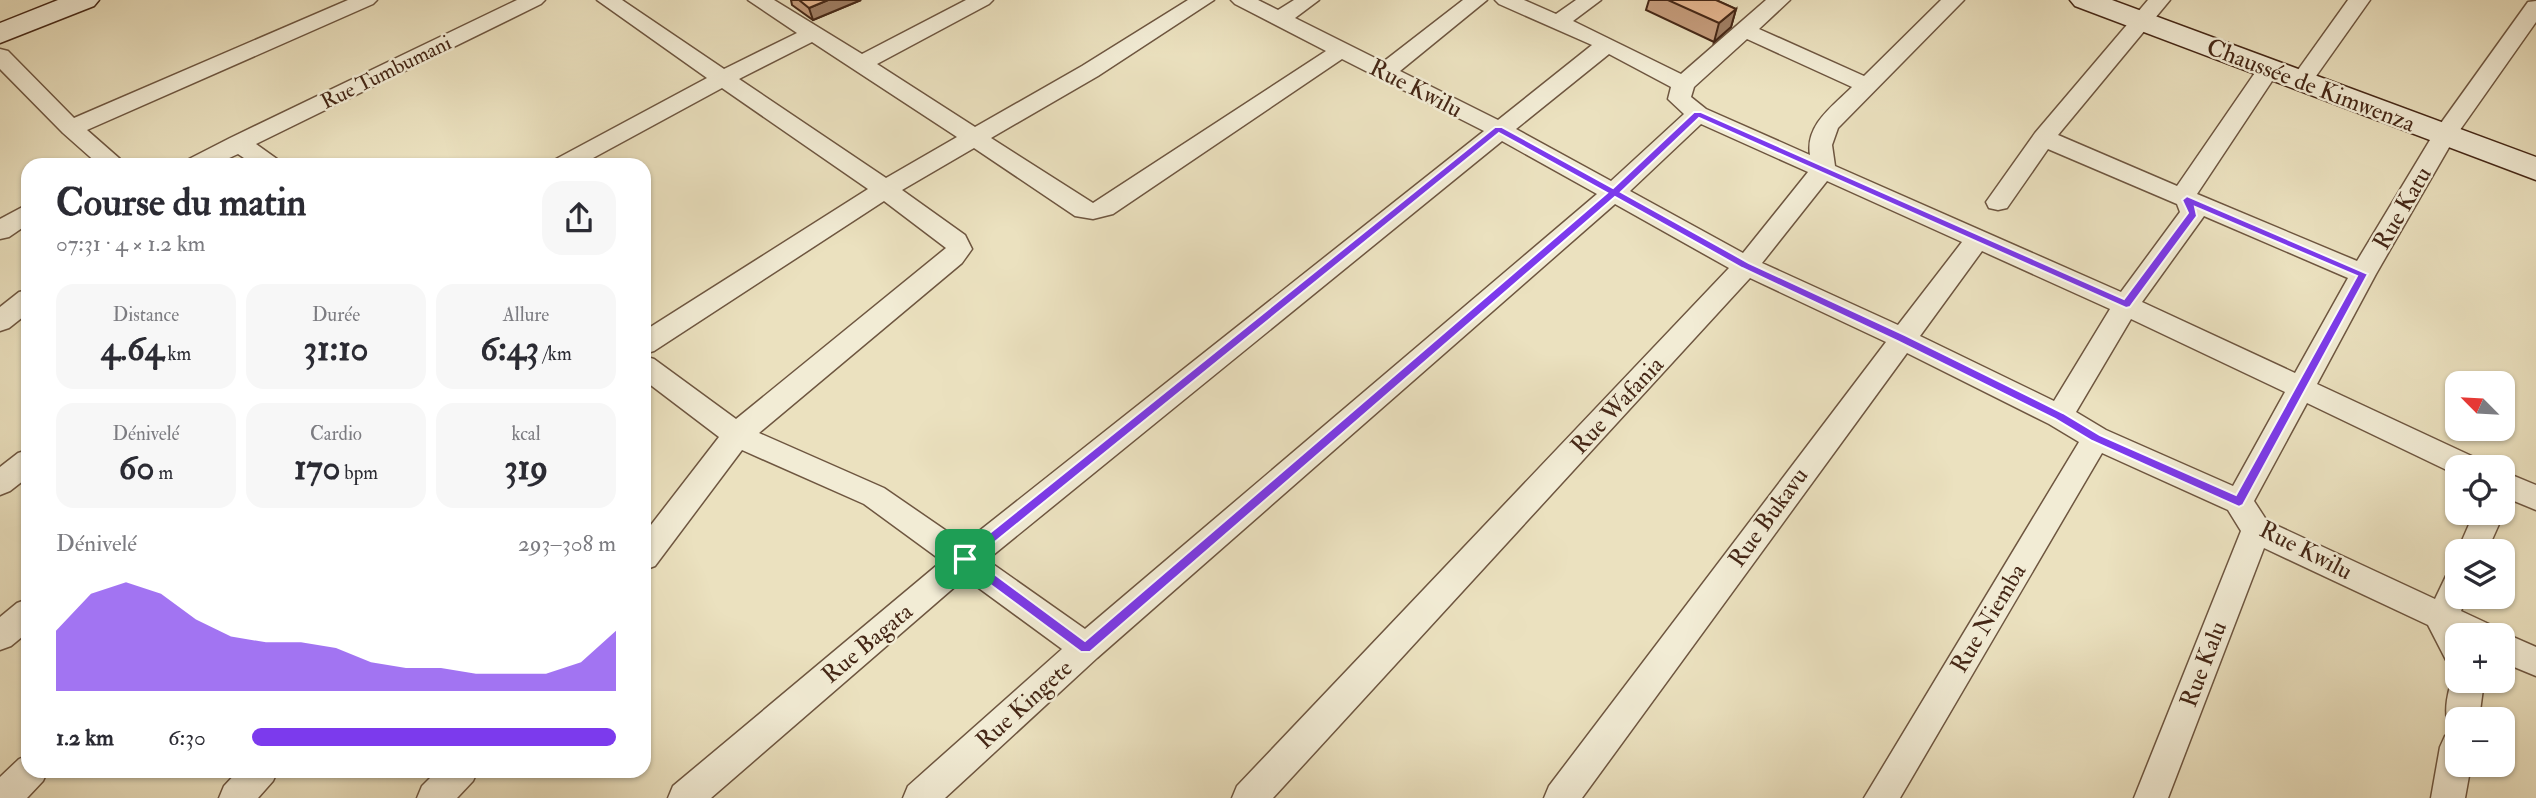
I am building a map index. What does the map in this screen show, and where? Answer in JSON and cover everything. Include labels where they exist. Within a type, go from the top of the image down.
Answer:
[{"type":"street","points":[[0,34],[85,0]]},
{"type":"street","points":[[71,128],[366,0]]},
{"type":"street","name":"Rue Tumbumani","points":[[238,143],[534,0]]},
{"type":"street","points":[[608,0],[885,189],[956,241],[959,249],[953,257],[737,435],[651,548]]},
{"type":"street","points":[[861,63],[982,0]]},
{"type":"street","points":[[651,339],[885,189],[1090,71],[1203,0]]},
{"type":"street","name":"Rue Kwilu","points":[[1242,0],[1498,129],[1746,266],[1901,338],[2059,416],[2096,438],[2239,502],[2256,530],[2455,623]]},
{"type":"street","points":[[1279,19],[1308,0]]},
{"type":"street","points":[[1506,0],[1607,44],[1683,84]]},
{"type":"street","points":[[1558,22],[1590,0]]},
{"type":"street","points":[[1779,0],[1683,84],[1679,99],[1698,114],[2126,305],[2445,456]]},
{"type":"street","points":[[1824,169],[1820,145],[1827,125],[1953,0]]},
{"type":"street","name":"Chaussée de Kimwenza","points":[[2085,0],[2151,11],[2269,69],[2536,169]]},
{"type":"street","points":[[2301,81],[2360,0]]},
{"type":"street","points":[[763,1],[1084,209],[1093,211],[1104,208],[1340,51]]},
{"type":"street","points":[[1386,71],[1467,2]]},
{"type":"street","name":"Rue Katu","points":[[2239,502],[2363,274],[2444,135],[2536,7]]},
{"type":"street","points":[[1998,202],[2043,138],[2151,11]]},
{"type":"street","points":[[1744,30],[1868,86]]},
{"type":"street","points":[[575,158],[811,34]]},
{"type":"street","name":"Rue Bagata","points":[[685,798],[965,559],[1607,44]]},
{"type":"street","points":[[4,66],[99,158]]},
{"type":"street","points":[[2059,416],[2126,305],[2193,213],[2186,191],[2269,69]]},
{"type":"street","name":"Rue Kingete","points":[[920,798],[1086,648],[1614,192],[1698,114]]},
{"type":"street","points":[[2043,138],[2363,274]]},
{"type":"street","points":[[209,158],[238,143]]},
{"type":"street","points":[[216,158],[238,143]]},
{"type":"street","points":[[238,143],[260,158]]},
{"type":"street","name":"Rue Wafania","points":[[1249,798],[1746,266],[1824,169]]},
{"type":"street","points":[[0,231],[21,217]]},
{"type":"street","name":"Rue Bukavu","points":[[1561,798],[1978,238]]},
{"type":"street","points":[[0,321],[21,304]]},
{"type":"street","points":[[651,371],[737,435],[874,496],[1086,648]]},
{"type":"street","name":"Rue Niemba","points":[[1881,798],[2096,438]]},
{"type":"street","points":[[8,483],[21,469]]},
{"type":"street","points":[[2515,489],[2536,499]]},
{"type":"street","name":"Rue Kalu","points":[[2151,798],[2256,530]]},
{"type":"street","points":[[2445,634],[2443,617],[2446,609]]},
{"type":"street","points":[[0,636],[21,618]]},
{"type":"street","points":[[2515,652],[2536,663]]},
{"type":"street","points":[[2448,798],[2452,777]]},
{"type":"street","points":[[3,798],[22,778]]},
{"type":"street","points":[[236,798],[254,778]]},
{"type":"street","points":[[435,798],[454,778]]},
{"type":"building","points":[[799,0],[828,0],[809,8]]},
{"type":"building","points":[[1668,0],[1716,0],[1736,9],[1719,23]]},
{"type":"route","points":[[965,559],[1086,648],[1393,386],[1614,192],[1698,114],[2126,305],[2193,213],[2194,209],[2187,200],[2363,274],[2239,502],[2096,438],[2059,416],[1901,338],[1746,266],[1614,192],[1498,129],[965,559]]}]
